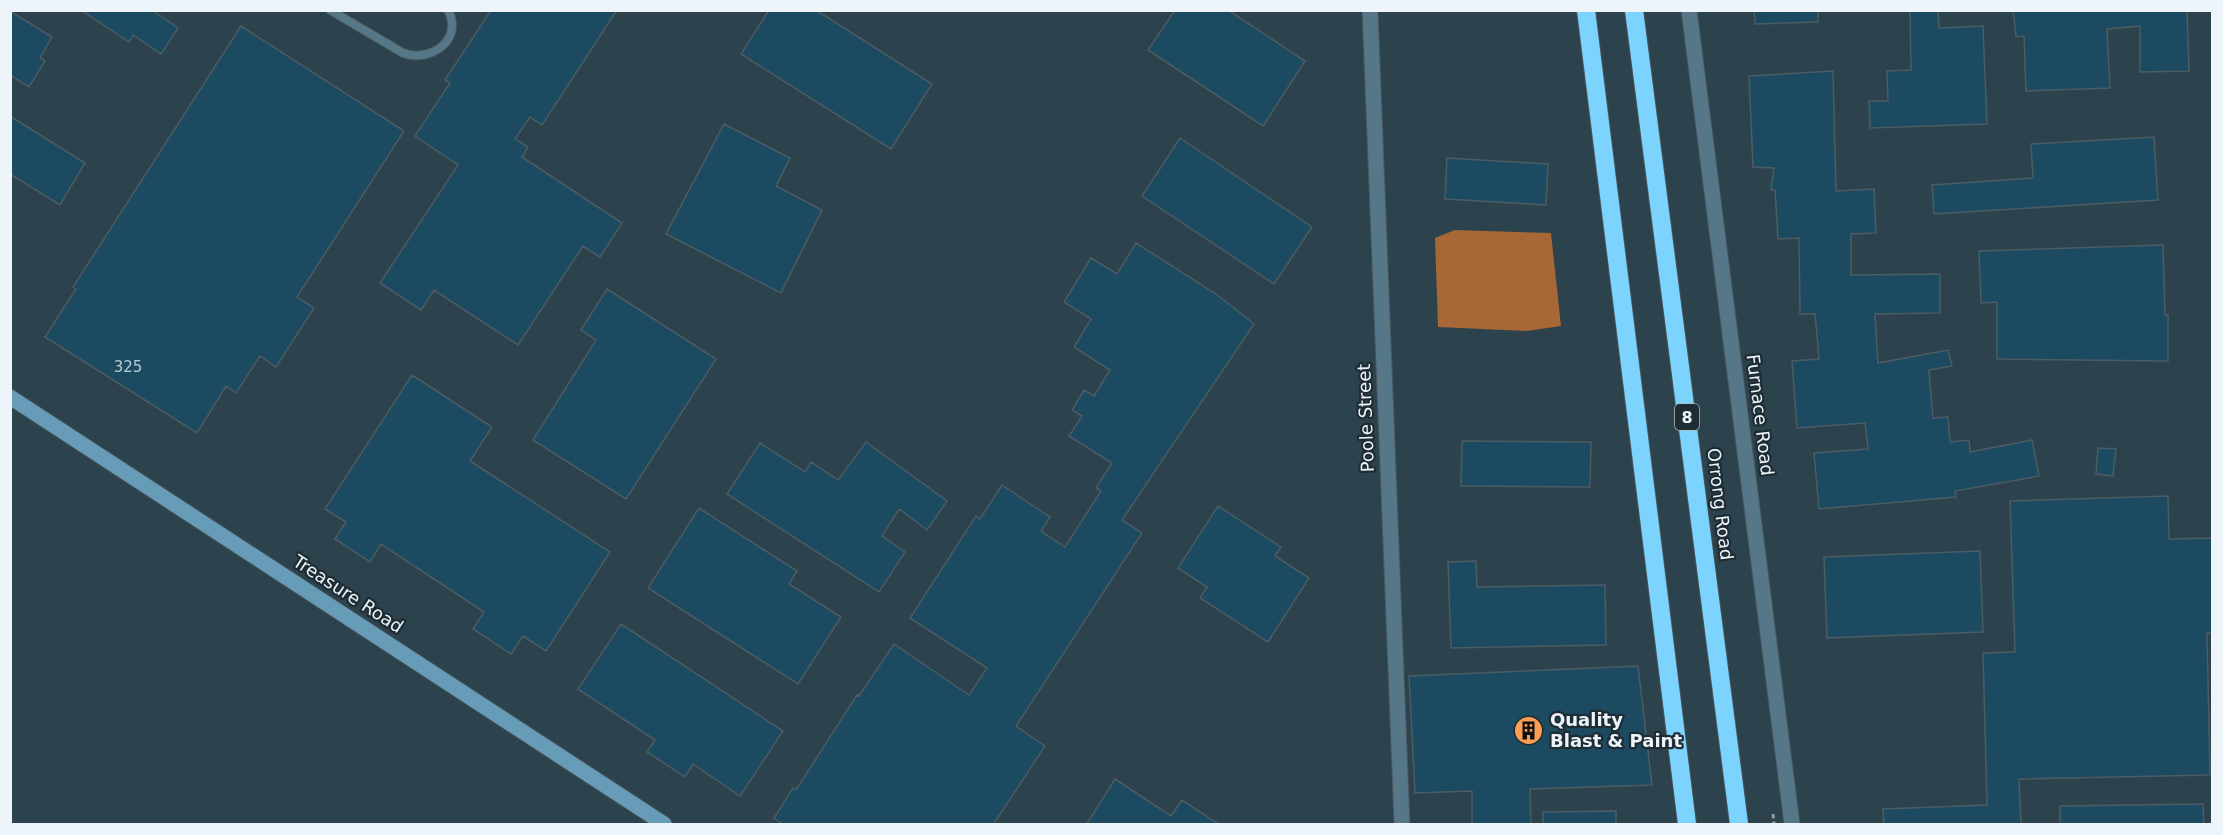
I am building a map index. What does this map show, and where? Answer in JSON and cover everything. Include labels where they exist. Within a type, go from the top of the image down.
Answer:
[{"type":"highway","points":[[1586,10],[1688,825]]},
{"type":"highway","name":"Orrong Road","points":[[1634,10],[1739,825]]},
{"type":"street","name":"Poole Street","points":[[1370,10],[1402,825]]},
{"type":"street","name":"Furnace Road","points":[[1689,10],[1792,825]]},
{"type":"street","name":"Treasure Road","points":[[10,397],[664,825]]},
{"type":"lane","points":[[330,10],[413,56],[429,54],[443,45],[452,30],[452,18],[448,10]]},
{"type":"shaded area","points":[[11,11],[2212,11],[2212,824],[11,824]]},
{"type":"shaded area","points":[[1455,230],[1551,233],[1561,326],[1527,331],[1438,327],[1435,238]]},
{"type":"building","points":[[81,10],[152,10],[178,28],[161,54],[133,35],[129,42]]},
{"type":"building","points":[[491,10],[617,10],[542,125],[530,117],[515,139],[528,147],[522,157],[622,223],[600,257],[583,246],[518,345],[434,290],[421,310],[380,283],[458,165],[415,136],[450,83],[445,80]]},
{"type":"building","points":[[769,10],[816,10],[932,84],[891,149],[741,54]]},
{"type":"building","points":[[1175,10],[1228,10],[1305,61],[1263,126],[1148,50]]},
{"type":"building","points":[[1754,10],[1818,10],[1818,22],[1755,24]]},
{"type":"building","points":[[1910,10],[1938,10],[1939,28],[1983,26],[1987,124],[1870,128],[1869,101],[1888,101],[1887,71],[1911,70]]},
{"type":"building","points":[[2013,10],[2187,10],[2189,71],[2140,72],[2140,26],[2107,29],[2110,88],[2026,91],[2024,36],[2016,37]]},
{"type":"building","points":[[10,11],[52,37],[40,58],[45,61],[29,87],[10,75]]},
{"type":"building","points":[[241,26],[404,131],[297,297],[314,308],[276,367],[260,356],[236,393],[226,386],[197,433],[45,337],[76,289],[73,287]]},
{"type":"building","points":[[1833,71],[1836,191],[1874,189],[1876,233],[1851,234],[1851,275],[1940,274],[1940,313],[1875,314],[1878,363],[1948,350],[1952,366],[1929,370],[1933,418],[1948,417],[1950,442],[1969,440],[1970,452],[2032,440],[2039,476],[1955,491],[1956,497],[1819,509],[1814,453],[1868,449],[1865,423],[1797,428],[1792,361],[1819,359],[1815,314],[1800,314],[1799,238],[1778,239],[1775,190],[1771,190],[1774,168],[1753,167],[1749,76]]},
{"type":"building","points":[[10,116],[85,163],[60,205],[10,174]]},
{"type":"building","points":[[724,124],[790,158],[776,186],[822,210],[781,293],[666,234]]},
{"type":"building","points":[[2154,137],[2158,200],[1934,214],[1932,185],[2033,178],[2031,144]]},
{"type":"building","points":[[1180,138],[1312,227],[1274,284],[1142,196]]},
{"type":"building","points":[[1447,158],[1548,164],[1546,205],[1445,199]]},
{"type":"building","points":[[1136,243],[1216,294],[1254,324],[1122,520],[1142,533],[1016,726],[1045,746],[993,825],[784,825],[774,818],[793,788],[796,790],[857,695],[859,696],[894,644],[969,695],[987,668],[910,618],[976,516],[980,519],[1002,485],[1050,517],[1041,531],[1065,547],[1101,491],[1096,488],[1112,463],[1069,436],[1082,416],[1072,410],[1084,390],[1094,396],[1110,370],[1074,347],[1091,319],[1064,302],[1091,258],[1117,274]]},
{"type":"building","points":[[2163,245],[2165,315],[2168,315],[2168,361],[1997,359],[1997,302],[1981,303],[1979,251]]},
{"type":"building","points":[[607,289],[716,359],[626,499],[533,440],[596,340],[581,330]]},
{"type":"building","points":[[412,375],[492,427],[470,461],[610,552],[546,651],[523,636],[511,654],[473,629],[484,612],[381,544],[370,562],[335,539],[346,522],[325,509]]},
{"type":"building","points":[[1462,441],[1591,442],[1590,487],[1461,486]]},
{"type":"building","points":[[866,442],[947,501],[927,530],[899,509],[882,536],[905,552],[879,592],[727,494],[760,443],[805,472],[811,462],[838,480]]},
{"type":"building","points":[[2098,448],[2116,449],[2113,476],[2096,474]]},
{"type":"building","points":[[2168,496],[2169,539],[2212,538],[2212,633],[2207,633],[2210,775],[2019,779],[2021,825],[1884,825],[1883,809],[1987,805],[1983,653],[2015,652],[2010,501]]},
{"type":"building","points":[[1218,506],[1281,547],[1275,556],[1309,578],[1268,642],[1200,598],[1207,587],[1178,568]]},
{"type":"building","points":[[699,508],[797,571],[789,584],[841,617],[798,684],[648,588]]},
{"type":"building","points":[[1980,551],[1983,632],[1827,638],[1824,557]]},
{"type":"building","points":[[1476,561],[1477,587],[1605,585],[1606,645],[1451,648],[1448,562]]},
{"type":"building","points":[[621,624],[783,731],[740,796],[693,764],[685,777],[647,752],[655,740],[578,689]]},
{"type":"building","name":"Quality Blast & Paint","points":[[1638,666],[1652,785],[1530,789],[1531,825],[1472,825],[1472,791],[1415,793],[1409,676]]},
{"type":"building","points":[[1115,779],[1171,816],[1182,800],[1220,825],[1086,825]]},
{"type":"building","points":[[2203,804],[2204,825],[2060,825],[2060,806]]},
{"type":"building","points":[[1616,811],[1616,825],[1543,825],[1543,812]]},
{"type":"place","name":"Quality Blast & Paint","points":[[1529,730]]}]
